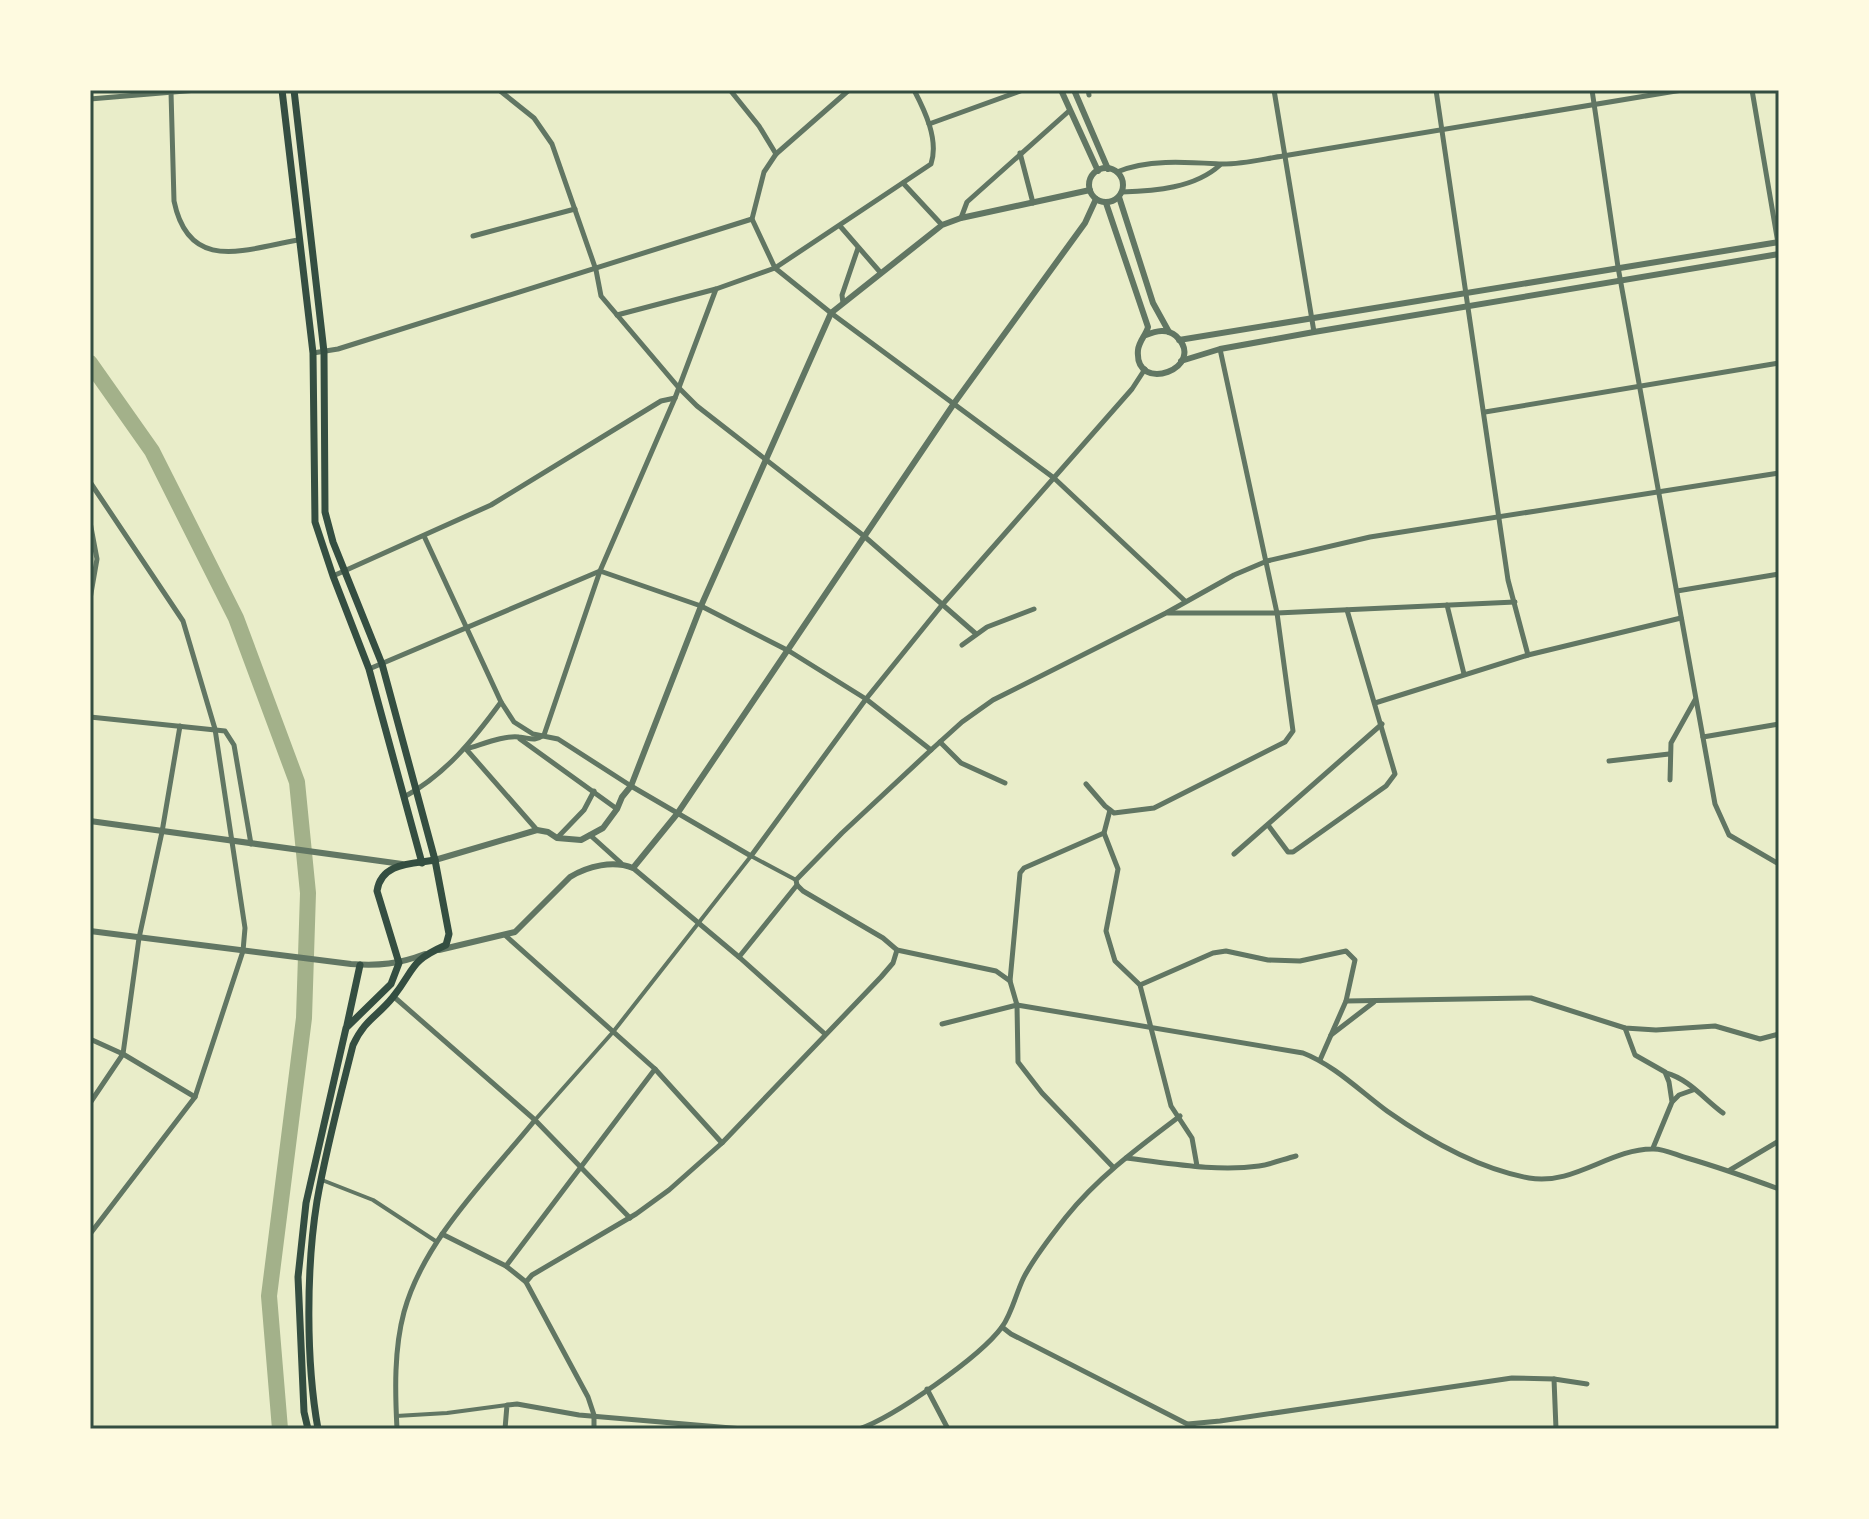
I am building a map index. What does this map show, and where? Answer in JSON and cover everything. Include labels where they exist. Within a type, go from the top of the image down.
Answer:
[{"type":"main road","points":[[282,90],[313,353],[315,522],[369,669],[422,863]]},
{"type":"main road","points":[[294,90],[324,352],[325,512],[333,542],[382,664],[435,860],[449,941],[414,963],[393,996],[361,1028],[353,1045],[322,1180],[313,1246],[310,1370],[318,1429]]},
{"type":"main road","points":[[314,452],[325,450]]},
{"type":"main road","points":[[346,1028],[391,984],[399,963],[377,891],[379,880],[386,872],[402,864],[435,860]]},
{"type":"main road","points":[[308,1429],[304,1412],[298,1277],[306,1203],[346,1028],[355,964]]},
{"type":"street","points":[[90,99],[197,90]]},
{"type":"street","points":[[730,90],[759,126],[776,154]]},
{"type":"street","points":[[849,90],[776,154],[764,172],[752,219],[775,268],[1054,478],[1185,601]]},
{"type":"street","points":[[617,315],[716,289],[775,268],[931,164],[934,150],[929,124],[914,90]]},
{"type":"street","points":[[929,124],[1023,90]]},
{"type":"street","points":[[1061,90],[1098,171]]},
{"type":"street","points":[[1074,90],[1108,169]]},
{"type":"street","points":[[1274,90],[1314,332]]},
{"type":"street","points":[[1436,90],[1508,580],[1528,655]]},
{"type":"street","points":[[1592,90],[1618,267],[1715,804],[1729,835],[1779,864]]},
{"type":"street","points":[[1682,90],[1283,156],[1221,164],[1182,163],[1132,167],[1117,172],[1108,169],[1098,171],[1090,179],[1090,190],[1096,199],[1106,203],[1148,327],[1140,343],[1140,361],[1145,369],[1156,374],[1168,373],[1181,361],[1220,349],[1621,281],[1779,247]]},
{"type":"street","points":[[1752,90],[1779,247]]},
{"type":"street","points":[[503,91],[534,118],[552,144],[596,270],[601,296],[679,388],[864,536],[975,633]]},
{"type":"street","points":[[171,92],[174,201],[178,219],[189,236],[201,246],[218,253],[298,240]]},
{"type":"street","points":[[961,218],[967,202],[1069,111]]},
{"type":"street","points":[[1020,153],[1033,203]]},
{"type":"street","points":[[1106,203],[1120,195],[1200,179],[1221,164]]},
{"type":"street","points":[[1117,172],[1123,182],[1120,195],[1153,303],[1169,332],[1183,348],[1181,361]]},
{"type":"street","points":[[903,183],[942,225]]},
{"type":"street","points":[[435,860],[537,830],[557,838],[581,840],[603,828],[617,809],[631,786],[701,606],[831,313],[942,225],[961,218],[1090,190]]},
{"type":"street","points":[[633,868],[677,814],[955,402],[1085,223],[1096,199]]},
{"type":"street","points":[[473,236],[575,209]]},
{"type":"street","points":[[313,353],[596,270],[752,219]]},
{"type":"street","points":[[840,226],[880,272]]},
{"type":"street","points":[[843,303],[842,295],[858,247]]},
{"type":"street","points":[[1179,340],[1618,267],[1779,247]]},
{"type":"street","points":[[466,749],[516,736],[529,740],[540,739],[544,735],[600,571],[675,398],[716,289]]},
{"type":"street","points":[[1146,335],[1157,330],[1169,332]]},
{"type":"street","points":[[1086,784],[1114,813],[1154,808],[1285,742],[1293,731],[1277,613],[1220,349]]},
{"type":"street","points":[[1485,412],[1779,363]]},
{"type":"street","points":[[397,1429],[395,1382],[404,1313],[425,1261],[442,1234],[700,924],[866,699],[942,605],[1132,389],[1145,369]]},
{"type":"street","points":[[333,576],[491,505],[661,401],[675,398]]},
{"type":"street","points":[[739,957],[797,882],[842,833],[940,742],[993,700],[1166,613],[1234,575],[1267,561],[1370,537],[1779,473]]},
{"type":"street","points":[[90,482],[183,621],[215,729],[245,928],[243,951],[195,1097],[90,1234]]},
{"type":"street","points":[[90,522],[97,559],[90,599]]},
{"type":"street","points":[[424,536],[501,702],[514,722],[533,734],[558,739],[677,814],[797,882],[803,891],[883,938],[897,950],[996,971],[1010,981]]},
{"type":"street","points":[[369,669],[600,571],[701,606],[789,651],[866,699],[931,750]]},
{"type":"street","points":[[1677,591],[1779,574]]},
{"type":"street","points":[[1166,613],[1277,613],[1515,602]]},
{"type":"street","points":[[1447,605],[1464,674]]},
{"type":"street","points":[[962,645],[975,633],[1034,609]]},
{"type":"street","points":[[1268,825],[1288,852],[1293,852],[1386,786],[1395,774],[1347,610]]},
{"type":"street","points":[[1375,703],[1528,655],[1681,618]]},
{"type":"street","points":[[1670,780],[1671,743],[1696,699]]},
{"type":"street","points":[[404,797],[466,749],[501,702]]},
{"type":"street","points":[[90,717],[225,731],[234,745],[251,844]]},
{"type":"street","points":[[1234,854],[1382,724]]},
{"type":"street","points":[[1703,737],[1779,724]]},
{"type":"street","points":[[90,1103],[123,1054],[139,938],[162,832],[180,726]]},
{"type":"street","points":[[516,736],[617,809]]},
{"type":"street","points":[[940,742],[961,763],[1005,783]]},
{"type":"street","points":[[466,749],[537,830]]},
{"type":"street","points":[[1609,761],[1669,754]]},
{"type":"street","points":[[557,838],[584,810],[594,791]]},
{"type":"street","points":[[1110,810],[1104,833],[1118,869],[1106,931],[1115,961],[1140,985],[1171,1106],[1192,1138],[1197,1166]]},
{"type":"street","points":[[90,821],[402,864]]},
{"type":"street","points":[[1104,833],[1024,868],[1020,873],[1010,981],[1017,1005],[1018,1062],[1042,1093],[1113,1167]]},
{"type":"street","points":[[590,835],[739,957],[825,1034]]},
{"type":"street","points":[[90,931],[380,966],[506,936],[522,927],[570,877],[578,872],[621,863]]},
{"type":"street","points":[[506,936],[655,1069],[722,1143]]},
{"type":"street","points":[[526,1282],[532,1275],[630,1218],[669,1190],[722,1143],[881,977],[893,963],[897,950]]},
{"type":"street","points":[[1140,985],[1213,953],[1226,951],[1268,960],[1300,961],[1346,951],[1355,960],[1346,1001],[1320,1060]]},
{"type":"street","points":[[393,996],[535,1120],[630,1218]]},
{"type":"street","points":[[1346,1001],[1531,998],[1625,1028],[1656,1030],[1715,1026],[1760,1039],[1779,1034]]},
{"type":"street","points":[[1330,1036],[1375,1001]]},
{"type":"street","points":[[942,1024],[1017,1005],[1303,1053],[1320,1060],[1390,1113],[1462,1155],[1532,1179],[1562,1176],[1653,1148],[1729,1170],[1779,1189]]},
{"type":"street","points":[[1625,1028],[1635,1055],[1689,1082],[1693,1090],[1723,1113]]},
{"type":"street","points":[[90,1039],[123,1054],[195,1097]]},
{"type":"street","points":[[506,1266],[655,1069]]},
{"type":"street","points":[[1665,1072],[1672,1102]]},
{"type":"street","points":[[1653,1148],[1672,1102],[1679,1095],[1693,1090]]},
{"type":"street","points":[[859,1429],[890,1415],[979,1350],[1002,1327],[1033,1262],[1068,1214],[1113,1167],[1180,1116]]},
{"type":"street","points":[[1729,1170],[1779,1141]]},
{"type":"street","points":[[1125,1158],[1197,1166],[1261,1166],[1296,1156]]},
{"type":"street","points":[[322,1180],[373,1200],[437,1242]]},
{"type":"street","points":[[442,1234],[506,1266],[526,1282],[588,1397],[594,1415],[594,1429]]},
{"type":"street","points":[[1002,1327],[1197,1429]]},
{"type":"street","points":[[1188,1424],[1512,1378],[1587,1384]]},
{"type":"street","points":[[1554,1379],[1556,1429]]},
{"type":"street","points":[[927,1389],[948,1429]]},
{"type":"street","points":[[396,1416],[517,1404],[579,1415],[685,1427],[743,1429]]},
{"type":"street","points":[[505,1429],[507,1405]]},
{"type":"street","points":[[1220,1421],[1221,1429]]},
{"type":"waterway","points":[[90,363],[152,451],[236,618],[297,782],[308,893],[304,1018],[269,1296],[280,1429]]}]
